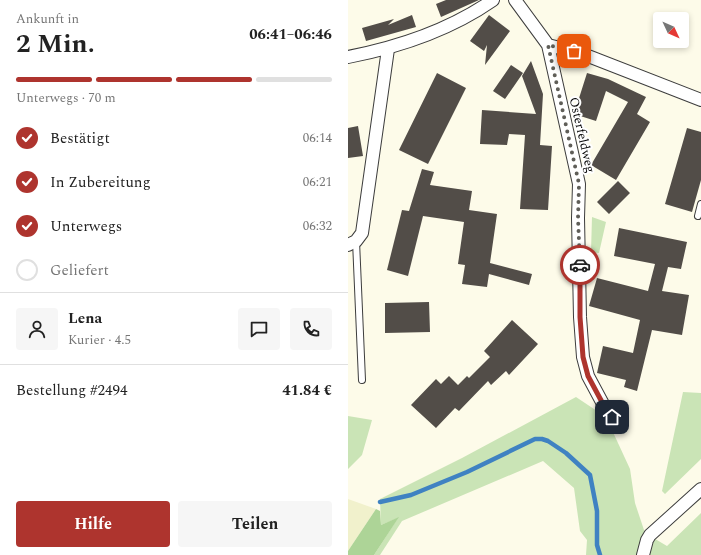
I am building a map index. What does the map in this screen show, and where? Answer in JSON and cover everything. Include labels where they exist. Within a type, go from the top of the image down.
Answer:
[{"type":"street","points":[[348,57],[388,49],[429,35],[482,8],[493,0]]},
{"type":"street","points":[[515,0],[548,45],[583,54],[701,100]]},
{"type":"street","name":"Osterfeldweg","points":[[548,45],[579,184],[578,218],[580,317],[583,357],[588,376],[612,417]]},
{"type":"street","points":[[352,243],[362,233],[388,49]]},
{"type":"street","points":[[643,555],[650,535],[701,489]]},
{"type":"lane","points":[[698,216],[701,204]]},
{"type":"lane","points":[[352,243],[362,380]]},
{"type":"green space","points":[[592,217],[606,222],[599,253],[591,252]]},
{"type":"green space","points":[[683,392],[701,393],[701,459],[665,494],[662,491]]},
{"type":"green space","points":[[576,397],[597,411],[612,430],[630,469],[635,503],[645,533],[667,546],[701,513],[701,555],[586,555],[587,540],[580,531],[574,488],[543,461],[402,521],[380,555],[374,555],[398,518],[381,525],[380,499],[462,458]]},
{"type":"green space","points":[[348,416],[372,420],[362,455],[348,469]]},
{"type":"green space","points":[[348,499],[376,509],[348,551]]},
{"type":"green space","points":[[376,509],[380,511],[381,525],[399,517],[374,555],[348,555],[348,551]]},
{"type":"building","points":[[446,0],[479,0],[441,17],[436,4]]},
{"type":"building","points":[[412,15],[416,27],[366,41],[362,28],[394,19],[388,25]]},
{"type":"building","points":[[489,15],[510,31],[485,65],[487,45],[484,51],[470,41]]},
{"type":"building","points":[[531,61],[543,94],[540,145],[552,146],[548,210],[520,209],[525,135],[509,134],[507,145],[480,144],[482,110],[536,114],[522,76]]},
{"type":"building","points":[[511,65],[523,73],[505,99],[493,91]]},
{"type":"building","points":[[437,73],[466,88],[428,164],[399,150]]},
{"type":"building","points":[[587,73],[608,79],[646,97],[637,114],[650,122],[616,180],[591,165],[628,102],[606,91],[596,121],[574,114]]},
{"type":"building","points":[[358,126],[363,156],[348,158],[348,128]]},
{"type":"building","points":[[687,128],[701,132],[701,180],[692,212],[665,204]]},
{"type":"building","points":[[422,169],[434,172],[430,185],[472,191],[469,210],[497,214],[490,263],[532,274],[529,285],[489,274],[487,287],[462,284],[465,265],[458,264],[464,222],[423,216],[408,276],[387,270],[402,210],[409,211]]},
{"type":"building","points":[[618,181],[630,193],[609,214],[597,202]]},
{"type":"building","points":[[619,228],[687,242],[681,269],[668,267],[662,291],[689,295],[682,335],[652,330],[637,391],[624,387],[626,380],[597,373],[603,346],[633,353],[640,320],[589,306],[597,278],[648,291],[655,264],[614,256]]},
{"type":"building","points":[[429,302],[430,332],[385,333],[385,303]]},
{"type":"building","points":[[512,320],[538,344],[509,375],[506,371],[491,385],[488,381],[459,411],[455,408],[436,428],[411,405],[436,379],[441,384],[449,376],[458,385],[467,376],[469,378],[490,357],[484,351]]},
{"type":"waterway","points":[[380,502],[411,495],[467,472],[535,439],[542,439],[548,441],[566,453],[590,475],[597,511],[597,545],[600,555]]},
{"type":"way so far","points":[[574,51],[548,45],[579,184],[578,218],[580,265]]},
{"type":"route","points":[[580,265],[580,317],[583,357],[588,376],[612,417]]}]
